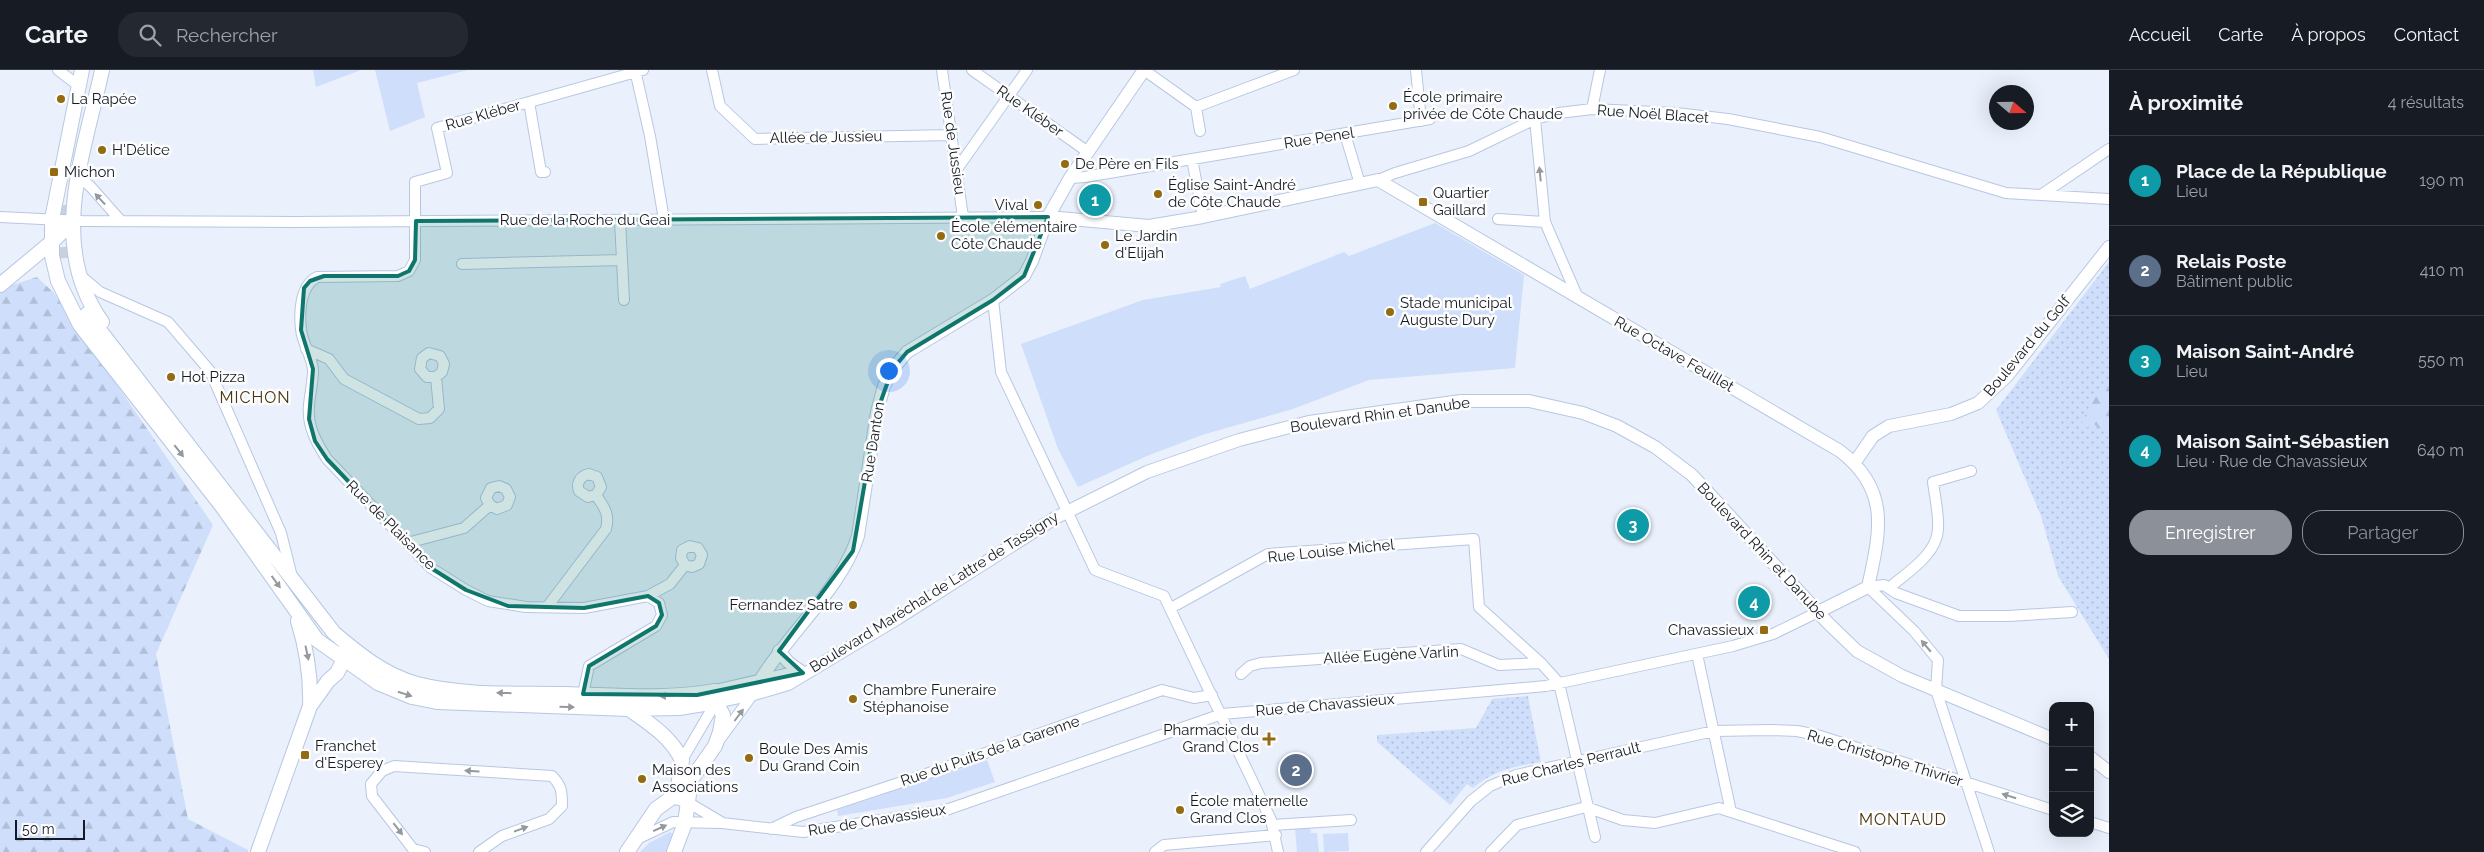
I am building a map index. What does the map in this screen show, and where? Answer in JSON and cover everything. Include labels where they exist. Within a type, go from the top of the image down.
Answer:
[{"type":"main road","points":[[82,70],[88,89]]},
{"type":"main road","points":[[89,70],[73,221],[73,248],[76,266],[95,312],[175,425]]},
{"type":"main road","points":[[93,70],[52,219],[52,256],[58,281],[80,325],[221,506],[317,640],[340,667]]},
{"type":"main road","points":[[64,205],[88,89],[102,70]]},
{"type":"main road","points":[[0,285],[53,241],[73,221]]},
{"type":"main road","points":[[66,258],[75,291],[87,314],[149,413]]},
{"type":"main road","points":[[87,314],[175,425],[334,633],[340,667]]},
{"type":"main road","points":[[294,606],[308,653],[311,677],[310,706]]},
{"type":"main road","name":"Boulevard Maréchal de Lattre de Tassigny","points":[[334,633],[382,669],[417,684],[447,690],[654,697],[716,697]]},
{"type":"main road","points":[[258,852],[310,706],[340,667]]},
{"type":"main road","name":"Boulevard Maréchal de Lattre de Tassigny","points":[[340,667],[361,673],[396,692],[437,702],[629,709],[679,708],[716,697]]},
{"type":"main road","points":[[674,852],[690,803],[691,780],[715,746],[723,715],[716,697]]},
{"type":"main road","points":[[627,852],[656,809],[676,794],[682,760],[672,743],[658,729],[629,709]]},
{"type":"street","points":[[58,70],[88,89]]},
{"type":"street","name":"Allée de Jussieu","points":[[712,70],[720,106],[755,139],[952,134]]},
{"type":"street","name":"Rue de Jussieu","points":[[942,70],[963,217]]},
{"type":"street","name":"Rue Kléber","points":[[972,70],[1088,152]]},
{"type":"street","points":[[956,168],[1027,70]]},
{"type":"street","points":[[1144,70],[1196,107],[1200,131]]},
{"type":"street","name":"Rue Danton","points":[[759,682],[779,651],[845,567],[853,551],[858,536],[878,404],[892,370],[907,352],[993,300],[1024,276],[1032,261],[1048,217],[1070,178],[1144,70]]},
{"type":"street","points":[[1196,107],[1294,70]]},
{"type":"street","name":"Rue Penel","points":[[1070,178],[1085,178],[1426,120],[1416,70]]},
{"type":"street","points":[[1592,109],[1600,70]]},
{"type":"street","points":[[638,71],[664,220]]},
{"type":"street","name":"Rue Kléber","points":[[416,221],[415,182],[447,173],[437,128],[638,71]]},
{"type":"street","points":[[529,102],[541,172],[545,172]]},
{"type":"street","name":"Rue Noël Blacet","points":[[1048,217],[1150,226],[1203,217],[1378,180],[1468,151],[1535,120],[1559,112],[1592,109],[1676,113],[1728,119],[1820,137],[2006,193],[2109,199]]},
{"type":"street","points":[[1535,120],[1545,222],[1578,298]]},
{"type":"street","points":[[1345,134],[1360,184]]},
{"type":"street","points":[[2041,196],[2109,148]]},
{"type":"street","points":[[1192,159],[1203,217]]},
{"type":"street","points":[[78,177],[90,186],[121,221]]},
{"type":"street","name":"Rue Octave Feuillet","points":[[1378,180],[1840,451],[1855,462],[1867,479],[1876,498],[1879,519],[1879,537],[1868,587]]},
{"type":"street","name":"Rue de la Roche du Geai","points":[[0,217],[73,221],[1048,217]]},
{"type":"street","points":[[1498,219],[1545,222]]},
{"type":"street","points":[[620,220],[624,300]]},
{"type":"street","name":"Rue de Plaisance","points":[[416,221],[416,260],[410,270],[398,276],[324,276],[310,281],[304,288],[301,308],[301,330],[313,369],[309,419],[315,441],[327,459],[431,568],[466,590],[488,601],[508,606],[584,608],[648,596],[670,584],[686,566]]},
{"type":"street","name":"Boulevard du Golf","points":[[1855,462],[1873,436],[1889,426],[1951,414],[1978,403],[2006,376],[2109,247]]},
{"type":"street","points":[[462,264],[622,260]]},
{"type":"street","points":[[79,273],[100,292],[168,322],[210,371],[280,533],[292,578]]},
{"type":"street","points":[[993,300],[1001,372],[1095,570],[1164,596],[1222,714],[1274,830],[1278,852]]},
{"type":"street","points":[[306,349],[329,359],[344,379],[418,419],[430,418],[439,409],[436,377]]},
{"type":"street","name":"Boulevard Rhin et Danube","points":[[1066,512],[1146,472],[1239,440],[1309,422],[1461,401],[1529,401],[1583,413],[1617,426],[1655,447],[1692,475],[1818,612],[1857,651],[1902,676],[2049,737]]},
{"type":"street","points":[[1889,588],[1927,556],[1935,542],[1938,530],[1934,482],[1971,471]]},
{"type":"street","points":[[548,607],[606,529],[608,521],[607,511],[596,495]]},
{"type":"street","points":[[407,542],[464,528],[490,505]]},
{"type":"street","name":"Boulevard Maréchal de Lattre de Tassigny","points":[[716,697],[754,694],[788,684],[803,673],[898,618],[1066,512]]},
{"type":"street","points":[[262,540],[274,539],[280,533]]},
{"type":"street","name":"Rue Louise Michel","points":[[1171,608],[1268,554],[1474,539],[1479,607],[1541,662]]},
{"type":"street","points":[[1868,587],[1884,586],[1959,616],[2008,616],[2072,612]]},
{"type":"street","points":[[1868,587],[1914,631],[1938,660],[1936,690],[1989,852]]},
{"type":"street","name":"Rue de Chavassieux","points":[[636,840],[673,822],[722,823],[770,830],[803,832],[946,810],[1222,714],[1508,691],[1559,683],[1697,654],[1773,634],[1868,587]]},
{"type":"street","points":[[583,694],[589,666],[659,623],[662,615],[661,607],[656,600],[648,596]]},
{"type":"street","name":"Allée Eugène Varlin","points":[[1241,674],[1250,666],[1261,663],[1461,649],[1499,666],[1541,662]]},
{"type":"street","points":[[779,651],[788,662],[803,673]]},
{"type":"street","points":[[1697,654],[1731,812]]},
{"type":"street","points":[[1541,662],[1559,683],[1586,807],[1595,837]]},
{"type":"street","name":"Boulevard Maréchal de Lattre de Tassigny","points":[[716,697],[759,682],[803,673]]},
{"type":"street","points":[[715,746],[754,694],[759,682]]},
{"type":"street","name":"Rue du Puits de la Garenne","points":[[770,830],[796,818],[1162,690],[1194,698],[1212,695]]},
{"type":"street","points":[[682,760],[716,697]]},
{"type":"street","name":"Rue Christophe Thivrier","points":[[1714,731],[1770,730],[1804,732],[2049,809]]},
{"type":"street","name":"Rue Charles Perrault","points":[[1426,852],[1471,801],[1490,786],[1516,775],[1714,731]]},
{"type":"street","points":[[2094,760],[2109,772]]},
{"type":"street","points":[[425,852],[413,849],[372,796],[371,784],[382,771],[394,766],[552,776],[559,783],[562,789],[562,806],[549,819],[502,836],[479,852]]},
{"type":"street","name":"Rue de Chavassieux","points":[[672,798],[690,803],[722,823]]},
{"type":"street","points":[[1491,852],[1517,825],[1586,807],[1623,820],[1654,824],[1719,808],[1855,852]]},
{"type":"street","points":[[1156,852],[1164,845],[1351,820]]},
{"type":"street","points":[[2094,823],[2109,828]]},
{"type":"highlighted area","points":[[1048,217],[1024,276],[993,300],[907,352],[892,370],[877,412],[853,551],[779,651],[803,673],[697,695],[583,694],[589,666],[656,626],[662,615],[659,603],[648,596],[584,608],[508,606],[466,590],[431,568],[327,459],[315,441],[309,419],[313,369],[301,330],[304,288],[310,281],[324,276],[398,276],[409,271],[415,260],[416,221]]},
{"type":"green space","points":[[313,70],[361,70],[316,87]]},
{"type":"green space","points":[[375,70],[468,70],[417,83],[425,117],[390,131]]},
{"type":"green space","points":[[1435,223],[1524,275],[1515,368],[1369,380],[1293,409],[1202,435],[1147,456],[1078,487],[1058,449],[1021,344],[1143,300],[1221,287],[1220,284],[1245,276],[1250,289],[1344,252],[1349,256]]},
{"type":"green space","points":[[2109,262],[2109,659],[2058,576],[2041,516],[1996,410]]},
{"type":"green space","points":[[37,277],[54,293],[213,525],[156,654],[188,819],[248,850],[248,852],[0,852],[0,289]]},
{"type":"green space","points":[[2109,387],[2109,436],[2094,424],[2078,432],[2093,397]]},
{"type":"green space","points":[[1528,696],[1541,762],[1522,765],[1496,773],[1473,788],[1467,784],[1450,805],[1377,742],[1377,735],[1476,728],[1492,699]]},
{"type":"green space","points":[[987,760],[995,782],[947,798],[838,816],[837,810]]},
{"type":"green space","points":[[1310,827],[1311,833],[1317,833],[1319,852],[1297,852],[1295,829]]},
{"type":"green space","points":[[670,832],[673,834],[667,852],[640,852],[649,843]]},
{"type":"green space","points":[[1348,833],[1349,851],[1324,852],[1323,834]]},
{"type":"tunnel","points":[[64,205],[63,227],[66,258]]},
{"type":"place","name":"La Rapée","points":[[61,99]]},
{"type":"place","name":"École primaire privée de Côte Chaude","points":[[1393,106]]},
{"type":"place","name":"H'Délice","points":[[102,150]]},
{"type":"place","name":"De Père en Fils","points":[[1065,164]]},
{"type":"place","name":"Michon","points":[[54,172]]},
{"type":"place","name":"Église Saint-André de Côte Chaude","points":[[1158,194]]},
{"type":"place","name":"Place de la République","points":[[1095,200]]},
{"type":"place","name":"Quartier Gaillard","points":[[1423,202]]},
{"type":"place","name":"Vival","points":[[1038,205]]},
{"type":"place","name":"École élémentaire Côte Chaude","points":[[941,236]]},
{"type":"place","name":"Le Jardin d'Elijah","points":[[1105,245]]},
{"type":"place","name":"Stade municipal Auguste Dury","points":[[1390,312]]},
{"type":"place","name":"Hot Pizza","points":[[171,377]]},
{"type":"place","name":"Maison Saint-André","points":[[1633,525]]},
{"type":"place","name":"Maison Saint-Sébastien","points":[[1754,602]]},
{"type":"place","name":"Fernandez Satre","points":[[853,605]]},
{"type":"place","name":"Chavassieux","points":[[1764,630]]},
{"type":"place","name":"Chambre Funeraire Stéphanoise","points":[[853,699]]},
{"type":"place","name":"Pharmacie du Grand Clos","points":[[1269,739]]},
{"type":"place","name":"Franchet d'Esperey","points":[[305,755]]},
{"type":"place","name":"Boule Des Amis Du Grand Coin","points":[[749,758]]},
{"type":"place","name":"Relais Poste","points":[[1296,770]]},
{"type":"place","name":"Maison des Associations","points":[[642,779]]},
{"type":"place","name":"École maternelle Grand Clos","points":[[1180,810]]},
{"type":"district","name":"MICHON","points":[[255,397]]},
{"type":"district","name":"MONTAUD","points":[[1903,819]]}]
